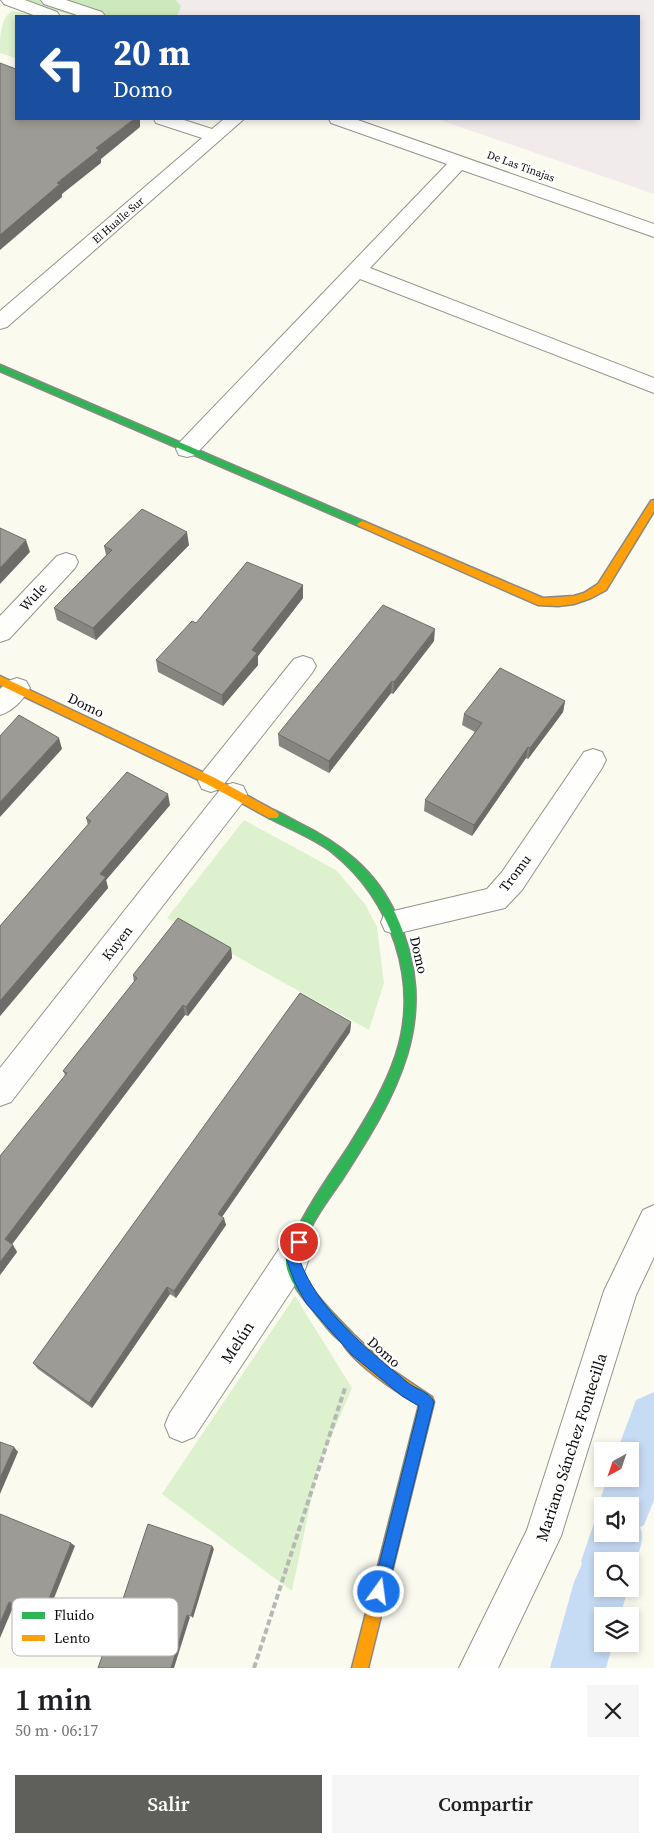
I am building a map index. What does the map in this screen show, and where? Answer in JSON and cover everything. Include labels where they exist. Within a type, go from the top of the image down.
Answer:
[{"type":"street","points":[[50,0],[93,15]]},
{"type":"street","points":[[7,5],[47,15]]},
{"type":"street","points":[[166,120],[215,136]]},
{"type":"street","name":"El Hualle Sur","points":[[1,319],[234,120]]},
{"type":"street","points":[[341,120],[654,231]]},
{"type":"street","name":"De Las Tinajas","points":[[390,120],[654,214]]},
{"type":"street","points":[[187,449],[460,162]]},
{"type":"street","points":[[357,270],[654,386]]},
{"type":"street","points":[[0,368],[542,602],[558,604],[574,602],[595,593],[602,587],[654,503]]},
{"type":"street","name":"Wule","points":[[0,632],[66,562]]},
{"type":"street","name":"Kuyen","points":[[0,1092],[222,788],[302,666]]},
{"type":"street","name":"Domo","points":[[5,691],[222,788],[334,848],[358,869],[378,894],[395,922],[405,950],[410,979],[411,1009],[406,1042],[394,1074],[364,1134],[305,1226],[293,1258],[299,1278],[311,1298],[357,1350],[407,1391],[427,1402],[360,1668]]},
{"type":"street","name":"Tromu","points":[[395,922],[494,899],[512,881],[593,760]]},
{"type":"street","name":"Mariano Sánchez Fontecilla","points":[[478,1668],[543,1536],[622,1291],[654,1221]]},
{"type":"street","name":"Melún","points":[[182,1426],[293,1258]]},
{"type":"path","points":[[254,1668],[357,1350]]},
{"type":"shaded area","points":[[94,0],[654,0],[654,194],[440,120],[640,120],[640,15],[138,15]]},
{"type":"green space","points":[[0,0],[175,0],[181,6],[177,15],[72,15],[25,2]]},
{"type":"green space","points":[[12,11],[33,15],[15,15],[15,58],[0,53],[3,23]]},
{"type":"green space","points":[[244,820],[336,870],[365,904],[377,927],[384,983],[369,1030],[167,918]]},
{"type":"green space","points":[[295,1296],[352,1388],[318,1467],[292,1591],[162,1494]]},
{"type":"building","points":[[0,63],[15,69],[15,120],[133,120],[96,148],[99,150],[57,183],[60,184],[0,235]]},
{"type":"building","points":[[142,509],[187,532],[93,628],[54,608],[112,550],[104,546]]},
{"type":"building","points":[[0,528],[26,540],[0,568]]},
{"type":"building","points":[[247,562],[303,585],[252,650],[257,653],[222,695],[156,660],[192,621],[196,623]]},
{"type":"building","points":[[383,605],[435,629],[329,761],[278,734]]},
{"type":"building","points":[[500,668],[565,701],[530,748],[528,747],[474,825],[425,800],[482,723],[464,714]]},
{"type":"building","points":[[19,715],[59,738],[0,802],[0,736]]},
{"type":"building","points":[[127,772],[168,794],[100,874],[106,877],[0,1001],[0,926],[91,821],[86,818]]},
{"type":"building","points":[[178,918],[231,948],[186,1007],[183,1005],[5,1239],[13,1245],[0,1262],[0,1156],[67,1073],[63,1071],[137,978],[133,975]]},
{"type":"building","points":[[300,993],[351,1022],[218,1214],[224,1218],[174,1291],[167,1287],[89,1403],[33,1363]]},
{"type":"building","points":[[0,1442],[14,1447],[0,1478]]},
{"type":"building","points":[[0,1514],[71,1543],[49,1598],[12,1598],[12,1603],[9,1602],[0,1623]]},
{"type":"building","points":[[148,1524],[212,1546],[191,1616],[187,1615],[178,1645],[178,1598],[123,1598]]},
{"type":"building","points":[[102,1656],[175,1656],[171,1668],[98,1668]]},
{"type":"waterway","points":[[628,1497],[654,1418]]},
{"type":"waterway","points":[[611,1552],[614,1542]]},
{"type":"waterway","points":[[578,1668],[598,1597]]},
{"type":"traffic: fast","points":[[0,368],[362,524]]},
{"type":"traffic: fast","points":[[273,815],[336,849],[357,868],[374,888],[399,934],[406,959],[410,986],[410,1012],[406,1040],[391,1083],[367,1127],[309,1220],[293,1258],[298,1278],[305,1289],[347,1338]]},
{"type":"traffic: slow","points":[[362,524],[542,602],[558,602],[581,598],[602,587],[654,503]]},
{"type":"traffic: slow","points":[[0,680],[211,781],[273,815]]},
{"type":"traffic: slow","points":[[347,1338],[384,1373],[405,1389],[427,1402],[360,1668]]},
{"type":"route","points":[[299,1242],[293,1258],[299,1278],[311,1298],[357,1350],[407,1391],[427,1402],[379,1592]]}]
